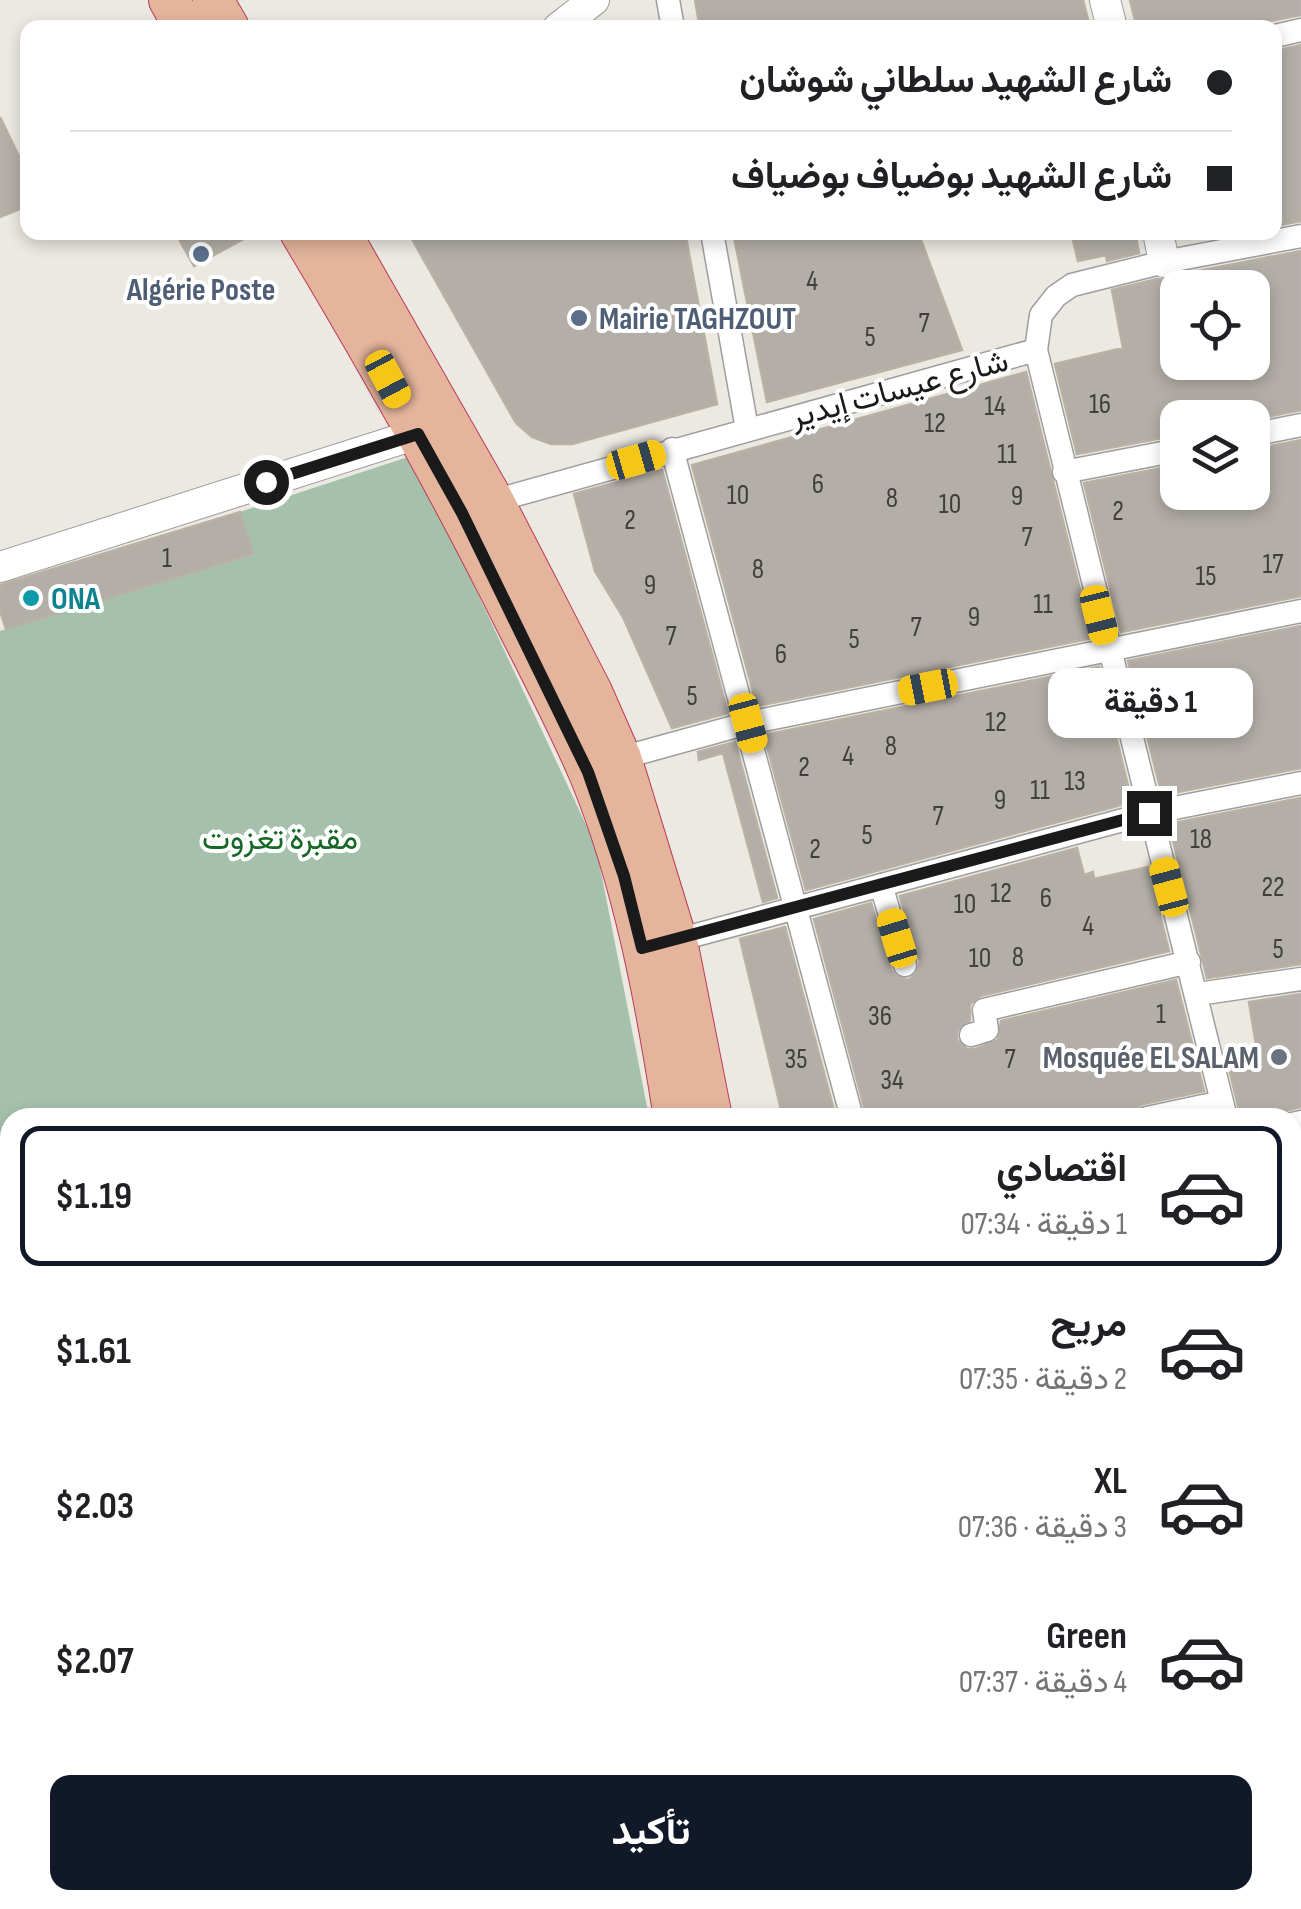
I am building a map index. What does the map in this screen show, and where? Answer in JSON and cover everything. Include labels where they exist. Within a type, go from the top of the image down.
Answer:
[{"type":"highway","points":[[319,240],[418,434],[477,507],[588,772],[624,876],[659,945],[673,1108]]},
{"type":"highway","points":[[320,240],[477,507],[592,692],[621,758],[659,945],[709,1108]]},
{"type":"street","points":[[568,20],[594,0]]},
{"type":"street","points":[[713,240],[748,429]]},
{"type":"street","name":"شارع عيسات إيدير","points":[[477,507],[1036,350],[1040,315],[1072,285],[1161,247],[1250,240]]},
{"type":"street","points":[[1036,350],[1224,1108]]},
{"type":"street","points":[[1270,432],[1301,425]]},
{"type":"street","points":[[0,567],[418,434]]},
{"type":"street","points":[[672,450],[849,1108]]},
{"type":"street","points":[[1064,472],[1160,453]]},
{"type":"street","points":[[621,758],[748,723],[1301,611]]},
{"type":"street","points":[[659,945],[1149,813],[1301,783]]},
{"type":"street","points":[[881,885],[905,965]]},
{"type":"street","points":[[971,1035],[987,1030],[984,1010],[1189,962]]},
{"type":"street","points":[[1198,994],[1301,979]]},
{"type":"green space","name":"مقبرة تغزوت","points":[[408,457],[439,511],[596,846],[647,1108],[0,1108],[0,631],[253,555],[240,512]]},
{"type":"building","points":[[695,0],[1083,0],[1088,20],[699,20]]},
{"type":"building","points":[[1130,0],[1301,0],[1301,15],[1275,20],[1135,20]]},
{"type":"building","points":[[1301,45],[1301,221],[1282,225],[1282,49]]},
{"type":"building","points":[[0,117],[20,158],[20,209],[0,217]]},
{"type":"building","name":"Algérie Poste","points":[[179,240],[241,240],[194,266]]},
{"type":"building","name":"Mairie TAGHZOUT","points":[[413,240],[686,240],[717,404],[572,444],[551,444],[532,437],[516,423]]},
{"type":"building","points":[[735,240],[921,240],[962,350],[767,402]]},
{"type":"building","points":[[1073,240],[1137,240],[1139,253],[1107,261],[1106,255],[1078,261]]},
{"type":"building","points":[[1301,251],[1301,410],[1270,416],[1270,400],[1160,400],[1160,438],[1077,454],[1055,364],[1123,348],[1112,290],[1160,279],[1160,380],[1270,380],[1270,270],[1203,270]]},
{"type":"building","points":[[1026,372],[1092,638],[757,706],[692,465]]},
{"type":"building","points":[[1301,440],[1301,596],[1121,632],[1084,483],[1160,468],[1160,510],[1270,510],[1270,446]]},
{"type":"building","points":[[662,470],[728,713],[672,728],[623,617],[595,571],[574,494]]},
{"type":"building","points":[[240,512],[253,554],[6,629],[0,611],[0,585]]},
{"type":"building","points":[[1301,626],[1301,768],[1162,795],[1128,661]]},
{"type":"building","points":[[1099,667],[1132,802],[806,890],[764,735]]},
{"type":"building","points":[[735,742],[777,898],[763,902],[723,753],[699,760],[698,752]]},
{"type":"building","points":[[1301,798],[1301,964],[1207,978],[1169,824]]},
{"type":"building","points":[[1077,848],[1084,875],[1093,872],[1094,879],[1148,867],[1169,951],[980,996],[970,1004],[970,1020],[957,1031],[957,1040],[967,1049],[975,1049],[998,1040],[1001,1021],[1176,980],[1204,1091],[1136,1108],[864,1108],[814,919],[871,903],[891,970],[908,980],[916,974],[920,962],[900,896]]},
{"type":"building","points":[[785,927],[833,1108],[781,1108],[740,939]]},
{"type":"building","name":"Mosquée EL SALAM","points":[[1301,994],[1301,1107],[1239,1108],[1227,1060],[1258,1057],[1249,1002]]},
{"type":"place","name":"Algérie Poste","points":[[201,254]]},
{"type":"place","name":"Mairie TAGHZOUT","points":[[579,318]]},
{"type":"place","name":"ONA","points":[[31,598]]},
{"type":"place","name":"Mosquée EL SALAM","points":[[1279,1057]]},
{"type":"route","points":[[266,482],[418,434],[462,513],[588,772],[624,876],[642,948],[1149,813]]}]
